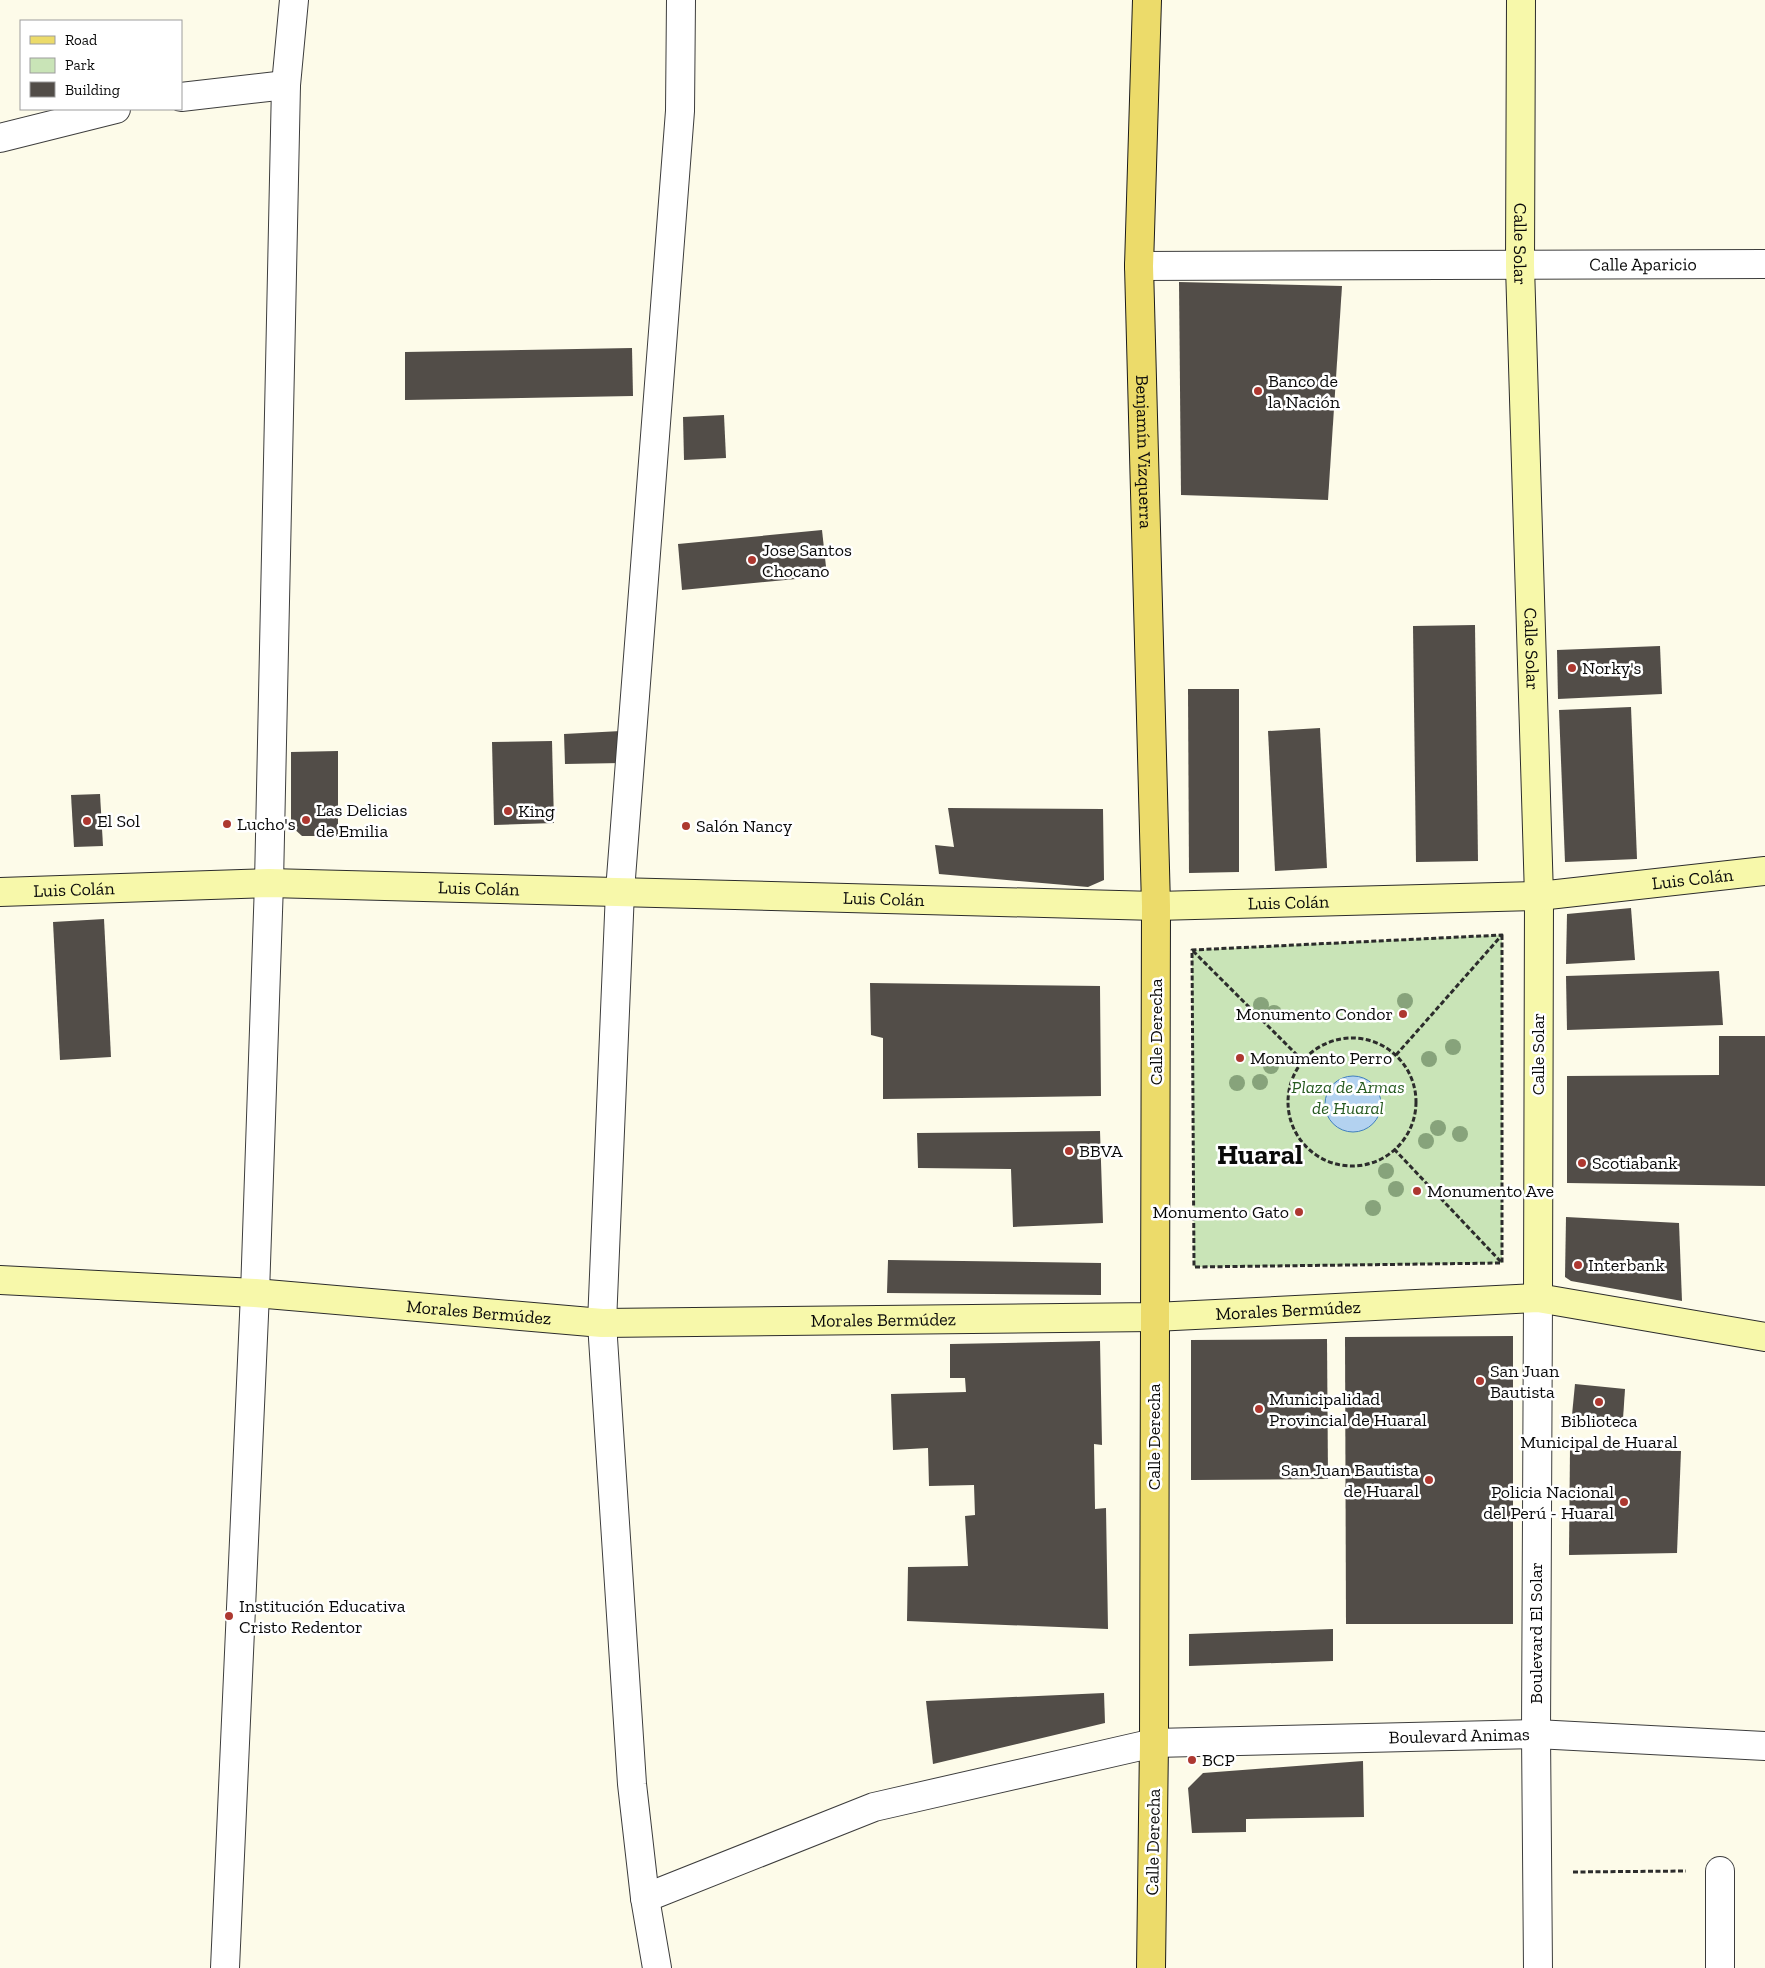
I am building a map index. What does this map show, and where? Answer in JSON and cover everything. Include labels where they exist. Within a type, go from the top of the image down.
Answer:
[{"type":"main road","name":"Benjamín Vizquerra","points":[[1147,0],[1139,266],[1156,906]]},
{"type":"main road","name":"Calle Derecha","points":[[1151,1968],[1154,1743],[1156,906]]},
{"type":"street","points":[[225,1968],[255,1293],[269,882],[286,85],[294,0]]},
{"type":"street","points":[[657,1968],[645,1898],[632,1784],[602,1323],[620,891],[680,111],[681,0]]},
{"type":"street","name":"Calle Solar","points":[[1521,0],[1520,266],[1538,896],[1538,1298]]},
{"type":"street","points":[[182,97],[286,85]]},
{"type":"street","points":[[0,138],[112,110]]},
{"type":"street","name":"Calle Aparicio","points":[[1139,266],[1765,264]]},
{"type":"street","name":"Luis Colán","points":[[0,892],[269,882],[1156,906],[1538,896],[1765,871]]},
{"type":"street","name":"Morales Bermúdez","points":[[0,1280],[255,1293],[602,1323],[1154,1317],[1538,1298],[1765,1338]]},
{"type":"street","name":"Boulevard El Solar","points":[[1538,1298],[1536,1734],[1538,1968]]},
{"type":"street","name":"Boulevard Animas","points":[[645,1898],[874,1808],[1154,1743],[1536,1734],[1765,1746]]},
{"type":"street","points":[[1720,1871],[1720,1968]]},
{"type":"path","points":[[1396,1055],[1538,896]]},
{"type":"path","points":[[1156,906],[1192,950],[1303,1060]]},
{"type":"path","points":[[1192,950],[1502,935]]},
{"type":"path","points":[[1502,935],[1502,1263]]},
{"type":"path","points":[[1192,950],[1194,1267],[1502,1263]]},
{"type":"path","points":[[1359,1038],[1378,1044],[1396,1055],[1408,1072],[1415,1091],[1416,1112],[1408,1133],[1394,1149],[1376,1163],[1334,1166],[1314,1156],[1289,1120],[1287,1098],[1290,1085],[1303,1060],[1319,1047],[1338,1039],[1359,1038]]},
{"type":"path","points":[[1394,1149],[1502,1263],[1538,1298]]},
{"type":"path","points":[[1537,1873],[1720,1871]]},
{"type":"green space","name":"Plaza de Armas de Huaral","points":[[1502,935],[1502,1263],[1194,1267],[1192,950]]},
{"type":"water","points":[[1353,1076],[1364,1078],[1373,1084],[1379,1093],[1381,1104],[1379,1115],[1373,1124],[1364,1130],[1353,1132],[1342,1130],[1333,1124],[1327,1115],[1325,1104],[1327,1093],[1333,1084],[1342,1078]]},
{"type":"building","name":"Banco de la Nación","points":[[1179,282],[1342,286],[1328,500],[1181,495]]},
{"type":"building","points":[[632,348],[633,396],[405,400],[405,352]]},
{"type":"building","points":[[724,415],[726,458],[684,460],[683,417]]},
{"type":"building","name":"Jose Santos Chocano","points":[[822,530],[827,576],[682,590],[678,544]]},
{"type":"building","points":[[1475,625],[1478,861],[1416,862],[1413,626]]},
{"type":"building","points":[[1660,646],[1662,694],[1558,699],[1557,650]]},
{"type":"building","points":[[1188,689],[1239,689],[1239,872],[1189,873]]},
{"type":"building","points":[[1631,707],[1637,859],[1565,862],[1559,710]]},
{"type":"building","points":[[1320,728],[1327,868],[1275,871],[1268,731]]},
{"type":"building","points":[[621,731],[622,763],[565,764],[564,734]]},
{"type":"building","points":[[552,741],[554,823],[494,825],[492,742]]},
{"type":"building","points":[[338,751],[338,836],[302,836],[291,826],[291,752]]},
{"type":"building","name":"El Sol","points":[[100,794],[103,846],[74,847],[71,795]]},
{"type":"building","points":[[948,808],[1103,809],[1104,880],[1088,887],[939,874],[935,845],[954,847]]},
{"type":"building","points":[[1631,908],[1635,960],[1566,964],[1567,914]]},
{"type":"building","points":[[104,919],[111,1057],[60,1060],[53,922]]},
{"type":"building","points":[[1719,971],[1723,1025],[1567,1030],[1566,976]]},
{"type":"building","points":[[870,983],[1100,986],[1101,1096],[883,1099],[883,1038],[871,1035]]},
{"type":"building","points":[[1719,1036],[1765,1036],[1765,1186],[1567,1183],[1567,1076],[1719,1075]]},
{"type":"building","points":[[1100,1131],[1103,1223],[1013,1227],[1011,1169],[918,1168],[917,1133]]},
{"type":"building","points":[[1566,1217],[1679,1223],[1682,1301],[1571,1281],[1565,1277]]},
{"type":"building","points":[[888,1260],[1101,1263],[1101,1295],[887,1293]]},
{"type":"building","name":"San Juan Bautista de Huaral","points":[[1513,1336],[1513,1624],[1346,1624],[1345,1337]]},
{"type":"building","name":"Municipalidad Provincial de Huaral","points":[[1327,1339],[1328,1479],[1191,1480],[1191,1340]]},
{"type":"building","points":[[1100,1341],[1102,1445],[1094,1444],[1095,1509],[1106,1508],[1108,1629],[907,1621],[908,1567],[968,1566],[965,1516],[975,1515],[974,1485],[929,1486],[928,1448],[893,1450],[891,1394],[966,1392],[965,1378],[950,1378],[950,1344]]},
{"type":"building","name":"Biblioteca Municipal de Huaral","points":[[1575,1384],[1625,1389],[1623,1419],[1572,1415]]},
{"type":"building","name":"Policia Nacional del Perú - Huaral","points":[[1570,1448],[1681,1451],[1677,1553],[1569,1555]]},
{"type":"building","points":[[1333,1629],[1333,1661],[1189,1666],[1189,1634]]},
{"type":"building","points":[[1104,1693],[1105,1723],[933,1764],[926,1701]]},
{"type":"building","points":[[1363,1761],[1364,1817],[1246,1819],[1246,1832],[1192,1833],[1188,1788],[1203,1773]]},
{"type":"place","name":"Banco de la Nación","points":[[1258,391]]},
{"type":"place","name":"Jose Santos Chocano","points":[[752,560]]},
{"type":"place","name":"Norky's","points":[[1572,668]]},
{"type":"place","name":"King","points":[[508,811]]},
{"type":"place","name":"Las Delicias de Emilia","points":[[306,820]]},
{"type":"place","name":"El Sol","points":[[87,821]]},
{"type":"place","name":"Lucho's","points":[[227,824]]},
{"type":"place","name":"Salón Nancy","points":[[686,826]]},
{"type":"place","name":"Monumento Condor","points":[[1403,1014]]},
{"type":"place","name":"Monumento Perro","points":[[1240,1058]]},
{"type":"place","name":"BBVA","points":[[1069,1151]]},
{"type":"place","name":"Scotiabank","points":[[1582,1163]]},
{"type":"place","name":"Monumento Ave","points":[[1417,1191]]},
{"type":"place","name":"Monumento Gato","points":[[1299,1212]]},
{"type":"place","name":"Interbank","points":[[1578,1265]]},
{"type":"place","name":"San Juan Bautista","points":[[1480,1381]]},
{"type":"place","name":"Biblioteca Municipal de Huaral","points":[[1599,1402]]},
{"type":"place","name":"Municipalidad Provincial de Huaral","points":[[1259,1409]]},
{"type":"place","name":"San Juan Bautista de Huaral","points":[[1429,1480]]},
{"type":"place","name":"Policia Nacional del Perú - Huaral","points":[[1624,1502]]},
{"type":"place","name":"Institución Educativa Cristo Redentor","points":[[229,1616]]},
{"type":"place","name":"BCP","points":[[1192,1760]]},
{"type":"district","name":"Huaral","points":[[1260,1154]]}]
